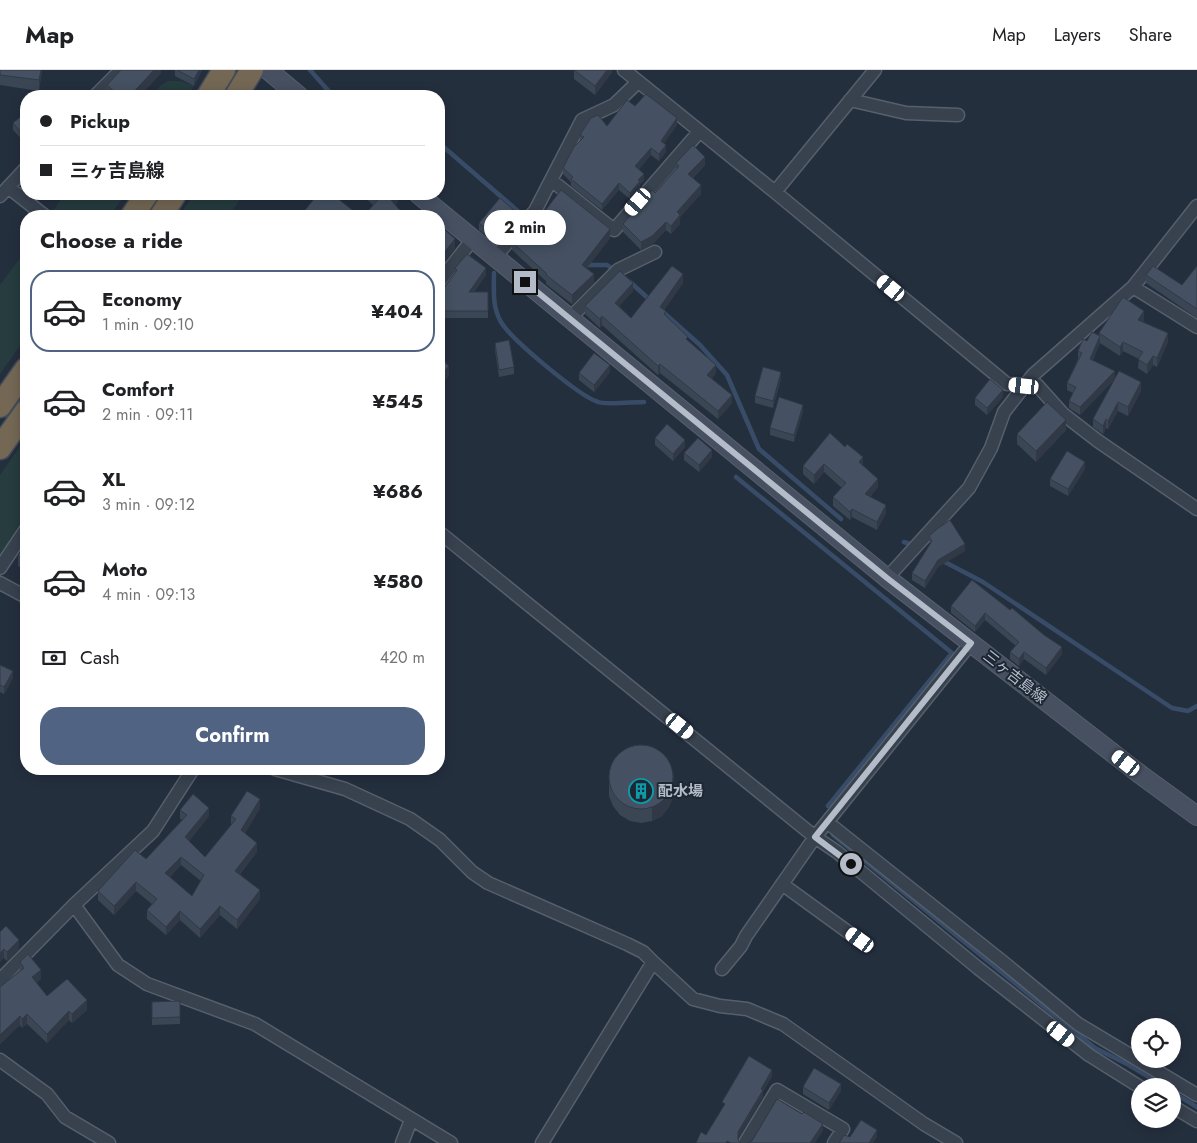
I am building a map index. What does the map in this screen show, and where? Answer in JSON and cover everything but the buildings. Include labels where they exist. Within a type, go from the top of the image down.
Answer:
[{"type":"highway","points":[[212,90],[224,70]]},
{"type":"highway","points":[[240,90],[252,70]]},
{"type":"highway","points":[[0,406],[20,378]]},
{"type":"highway","points":[[0,448],[20,420]]},
{"type":"main road","points":[[268,70],[292,90]]},
{"type":"main road","name":"三ヶ吉島線","points":[[425,200],[438,210]]},
{"type":"main road","name":"三ヶ吉島線","points":[[445,216],[887,578],[1141,775],[1197,816]]},
{"type":"street","points":[[102,90],[121,70]]},
{"type":"street","points":[[624,70],[775,192],[1006,384],[1037,385],[1063,414],[1077,425],[1197,509]]},
{"type":"street","points":[[775,192],[875,70]]},
{"type":"street","points":[[495,257],[536,211],[582,120],[614,105],[638,82]]},
{"type":"street","points":[[850,100],[906,113],[958,115]]},
{"type":"street","points":[[551,180],[614,230],[699,132]]},
{"type":"street","points":[[20,174],[4,191],[35,210]]},
{"type":"street","points":[[887,578],[969,488],[991,448],[1004,412],[1024,386],[1134,287],[1197,206]]},
{"type":"street","points":[[445,274],[473,239]]},
{"type":"street","points":[[570,318],[618,270],[655,252]]},
{"type":"street","points":[[1134,287],[1197,327]]},
{"type":"street","points":[[445,537],[815,837],[837,852],[978,968],[1089,1055],[1131,1081]]},
{"type":"street","points":[[0,568],[20,538]]},
{"type":"street","points":[[0,584],[20,594]]},
{"type":"street","points":[[722,968],[741,946],[815,837],[971,643]]},
{"type":"street","points":[[0,980],[74,905],[154,830],[189,775]]},
{"type":"street","points":[[296,775],[345,789],[410,819],[440,840],[472,872],[488,883],[643,952],[693,999],[720,1006],[747,1009],[783,1024],[924,1124],[956,1143]]},
{"type":"street","points":[[827,822],[1078,1024],[1197,1095]]},
{"type":"street","points":[[782,884],[860,940]]},
{"type":"street","points":[[74,905],[118,965],[147,984],[255,1024],[410,1120],[451,1143]]},
{"type":"street","points":[[542,1143],[653,962]]},
{"type":"street","points":[[0,1060],[47,1094],[65,1117],[109,1143]]},
{"type":"street","points":[[745,1143],[777,1090],[843,1129],[834,1143]]},
{"type":"street","points":[[1181,1111],[1197,1121]]},
{"type":"street","points":[[402,1143],[410,1120]]},
{"type":"green space","points":[[168,81],[181,81],[194,86],[192,90],[157,90]]},
{"type":"green space","points":[[61,200],[121,200],[114,210],[53,210]]},
{"type":"green space","points":[[190,200],[239,200],[233,210],[183,210]]},
{"type":"green space","points":[[20,258],[20,346],[0,374],[0,285]]},
{"type":"green space","points":[[20,447],[20,522],[0,557],[0,475]]},
{"type":"waterway","points":[[310,70],[328,90]]},
{"type":"waterway","points":[[445,148],[527,219]]},
{"type":"waterway","points":[[583,265],[607,265],[616,271]]},
{"type":"waterway","points":[[494,273],[494,298],[498,316],[507,330],[531,353],[562,379],[598,402],[644,402]]},
{"type":"waterway","points":[[630,282],[650,300]]},
{"type":"waterway","points":[[663,312],[700,345],[727,375],[759,449],[841,519]]},
{"type":"waterway","points":[[736,477],[952,653],[828,806]]},
{"type":"waterway","points":[[904,542],[910,544]]},
{"type":"waterway","points":[[941,560],[983,582],[1172,708],[1188,711],[1197,706]]},
{"type":"waterway","points":[[833,835],[1095,1048],[1151,1078]]},
{"type":"waterway","points":[[1181,1097],[1197,1107]]},
{"type":"place","name":"配水場","points":[[641,791]]},
{"type":"route","points":[[525,282],[887,578],[971,643],[815,837],[851,864]]}]
